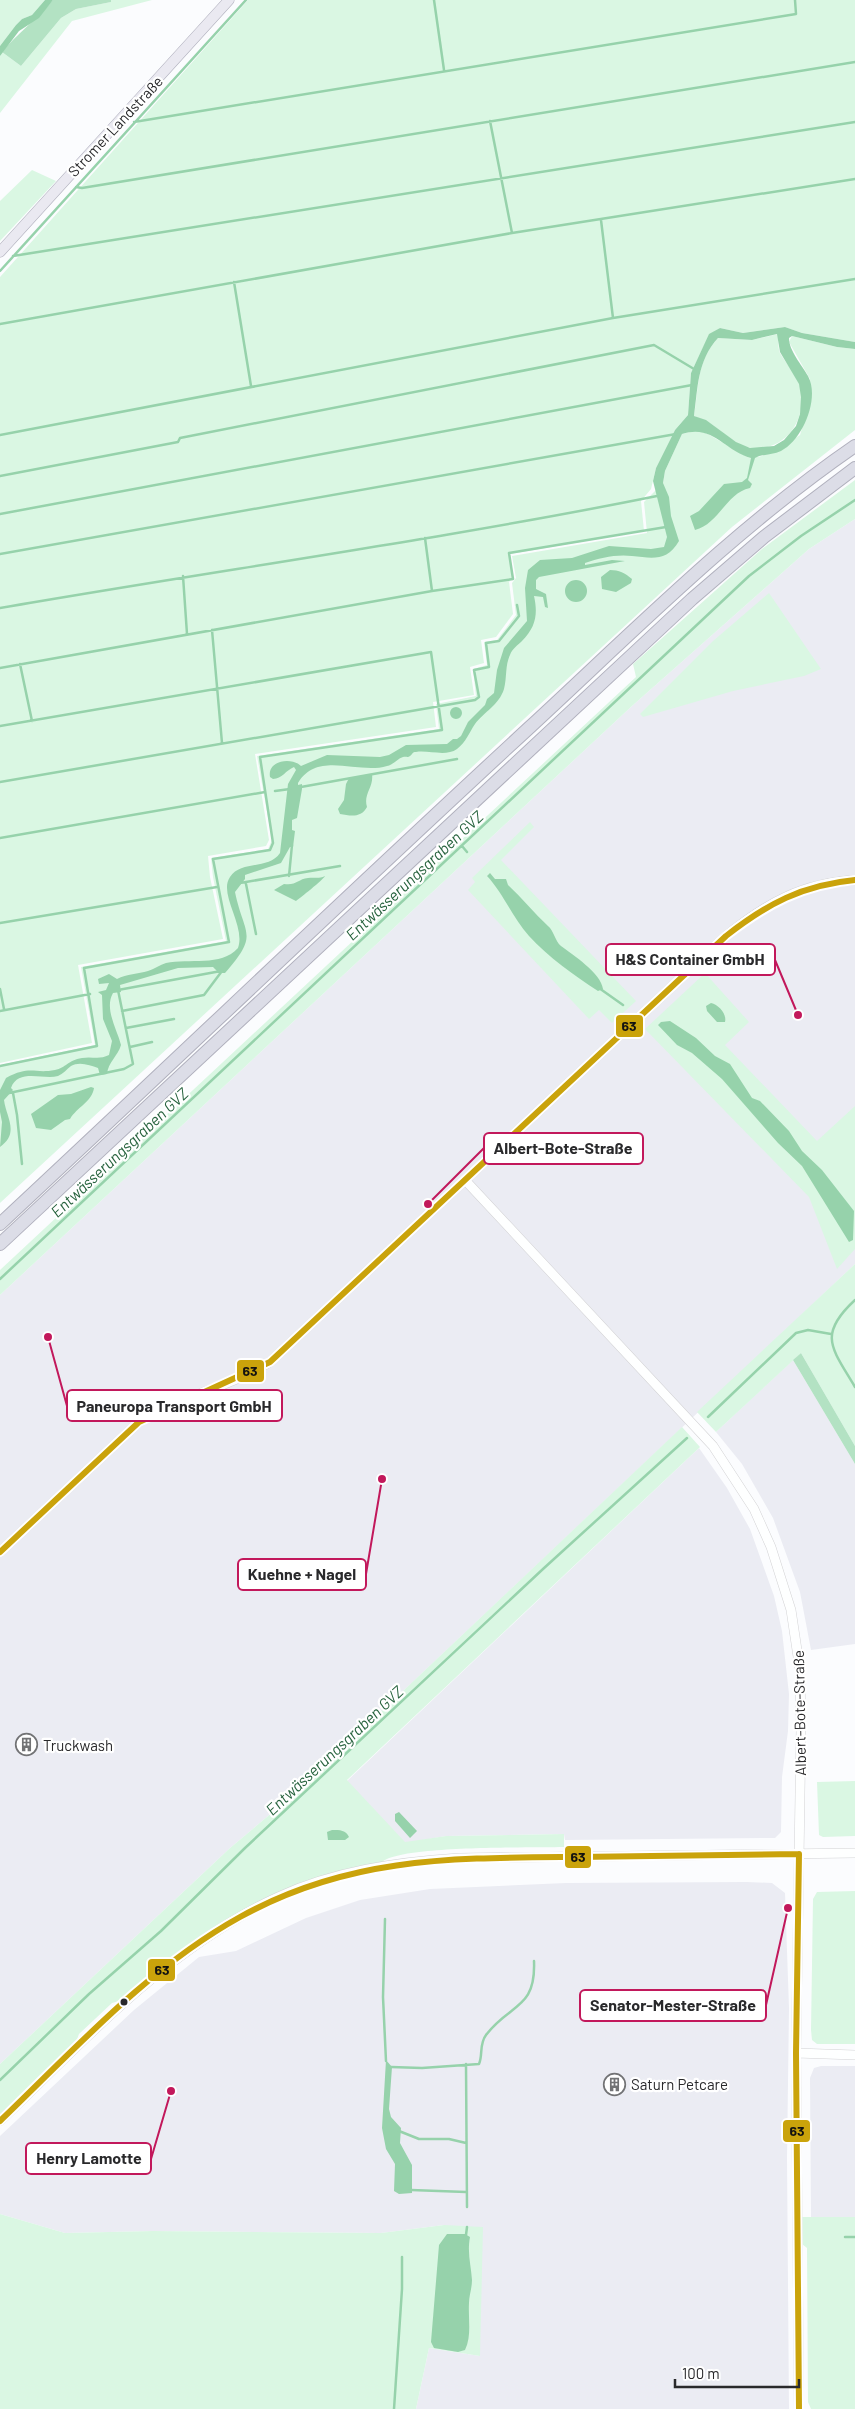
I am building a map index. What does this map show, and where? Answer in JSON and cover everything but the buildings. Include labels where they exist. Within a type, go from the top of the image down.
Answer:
[{"type":"highway","points":[[0,1224],[455,796],[682,586],[750,525],[855,446]]},
{"type":"highway","points":[[0,1244],[692,599],[764,537],[855,468]]},
{"type":"main road","name":"Stromer Landstraße","points":[[0,252],[230,0]]},
{"type":"street","points":[[0,1552],[138,1422],[158,1411],[249,1374],[270,1362],[726,936],[755,913],[781,897],[802,890],[828,883],[855,880]]},
{"type":"street","name":"Albert-Bote-Straße","points":[[466,1180],[693,1423],[725,1463],[754,1508],[782,1577],[797,1641],[801,1729],[796,2053],[799,2409]]},
{"type":"street","points":[[0,2121],[104,2020],[177,1959],[244,1914],[279,1896],[311,1884],[376,1867],[459,1858],[855,1853]]},
{"type":"street","points":[[796,2053],[855,2055]]},
{"type":"shaded area","points":[[0,0],[45,0],[32,15],[22,19],[16,25],[0,46]]},
{"type":"shaded area","points":[[45,0],[53,0],[39,18],[19,31],[0,56],[0,46],[16,25],[22,19],[32,15]]},
{"type":"shaded area","points":[[53,0],[111,0],[111,2],[76,9],[61,18],[21,66],[2,52]]},
{"type":"shaded area","points":[[111,0],[152,0],[72,21],[0,113],[0,56],[2,52],[21,66],[61,18],[76,9],[111,2]]},
{"type":"shaded area","points":[[248,0],[855,0],[855,342],[802,333],[785,327],[743,333],[720,328],[709,335],[691,373],[688,415],[675,430],[656,468],[651,489],[641,501],[644,531],[510,554],[513,577],[509,582],[513,614],[496,637],[481,640],[484,663],[470,667],[474,695],[433,702],[436,727],[255,754],[269,840],[266,846],[208,856],[210,877],[223,939],[78,965],[92,1043],[0,1063],[0,277]]},
{"type":"shaded area","points":[[32,170],[56,181],[0,241],[0,201]]},
{"type":"shaded area","points":[[785,327],[802,333],[855,342],[855,349],[837,347],[792,336],[789,338],[793,353],[808,376],[811,385],[811,406],[807,418],[796,438],[789,446],[781,451],[755,458],[748,480],[752,484],[750,488],[735,496],[710,522],[695,530],[690,516],[699,511],[724,484],[742,482],[747,478],[751,458],[733,450],[711,435],[693,432],[682,434],[665,471],[663,483],[669,497],[671,516],[679,541],[664,556],[652,558],[620,556],[602,558],[585,563],[585,565],[612,560],[625,561],[539,577],[536,580],[536,589],[546,594],[548,608],[545,607],[543,597],[534,596],[535,620],[527,636],[511,653],[507,663],[502,695],[475,724],[457,749],[448,753],[415,752],[409,757],[401,758],[389,765],[376,768],[327,765],[306,773],[298,783],[298,785],[302,784],[302,789],[297,818],[292,820],[292,830],[295,831],[293,847],[290,847],[281,863],[245,875],[245,879],[235,892],[246,934],[243,950],[236,960],[225,973],[219,973],[213,967],[178,968],[120,985],[121,992],[113,993],[110,1006],[112,1019],[121,1045],[109,1066],[107,1074],[100,1075],[98,1068],[77,1064],[71,1066],[58,1076],[25,1076],[19,1078],[14,1082],[11,1088],[13,1090],[4,1100],[11,1130],[6,1142],[0,1147],[2,1122],[0,1090],[6,1078],[27,1071],[55,1070],[77,1059],[109,1055],[112,1041],[103,1019],[102,995],[98,992],[106,990],[109,983],[99,984],[98,979],[109,974],[117,979],[148,971],[166,963],[214,960],[231,954],[238,948],[238,930],[229,901],[227,884],[230,877],[241,868],[269,862],[280,853],[288,784],[296,770],[294,767],[279,778],[273,779],[270,777],[272,767],[286,761],[297,763],[301,766],[327,755],[380,757],[389,755],[406,745],[447,744],[453,739],[457,739],[461,736],[468,722],[494,693],[497,670],[504,648],[527,621],[525,588],[528,570],[540,560],[572,558],[609,546],[651,549],[664,547],[667,537],[653,481],[656,468],[675,430],[688,415],[691,373],[709,334],[720,328],[743,333]],"holes":[[[777,334],[780,352],[799,384],[801,397],[800,414],[796,426],[784,440],[774,446],[750,448],[736,442],[706,420],[694,416],[702,365],[718,338],[752,340]]]},
{"type":"shaded area","points":[[778,334],[780,353],[797,379],[802,395],[798,419],[793,429],[785,438],[775,444],[764,448],[745,447],[706,421],[694,416],[702,366],[711,347],[718,338],[752,340]]},
{"type":"shaded area","points":[[792,336],[837,347],[855,349],[855,430],[732,527],[0,1203],[0,1065],[95,1045],[81,967],[226,941],[211,858],[268,849],[272,840],[257,756],[439,729],[436,704],[476,696],[473,669],[487,665],[484,642],[497,640],[516,615],[512,583],[516,578],[512,556],[647,533],[644,502],[663,483],[665,471],[682,434],[697,430],[708,434],[747,457],[768,454],[800,435],[810,402],[810,379],[789,342]]},
{"type":"shaded area","points":[[855,480],[855,519],[809,549],[632,706],[0,1295],[0,1270],[636,677],[633,664],[762,549]]},
{"type":"shaded area","points":[[855,519],[855,1264],[292,1796],[230,1848],[0,2064],[0,1295],[632,706],[809,549]]},
{"type":"shaded area","points":[[610,570],[619,571],[627,575],[632,579],[631,583],[616,592],[602,589],[601,577]]},
{"type":"shaded area","points":[[576,580],[584,583],[587,591],[584,599],[576,602],[568,599],[565,591],[568,583]]},
{"type":"shaded area","points":[[769,593],[821,669],[804,676],[733,691],[643,717],[640,714],[713,641]]},
{"type":"shaded area","points":[[456,707],[462,713],[456,719],[450,713]]},
{"type":"shaded area","points":[[372,774],[372,783],[366,798],[367,807],[365,811],[359,815],[340,814],[338,809],[344,800],[346,784],[349,778]]},
{"type":"shaded area","points":[[530,822],[534,827],[501,860],[636,1001],[612,1023],[599,1010],[589,1019],[468,890],[475,882],[472,878]]},
{"type":"shaded area","points":[[490,873],[495,879],[506,879],[508,885],[550,928],[559,944],[592,971],[603,989],[598,991],[589,985],[536,944],[523,929],[487,876]]},
{"type":"shaded area","points":[[325,876],[296,901],[274,890],[284,884]]},
{"type":"shaded area","points":[[705,973],[749,1022],[725,1045],[817,1141],[855,1106],[855,1249],[837,1269],[809,1197],[645,1029]]},
{"type":"shaded area","points":[[711,1003],[722,1010],[725,1022],[717,1022],[707,1011],[706,1006]]},
{"type":"shaded area","points":[[670,1021],[696,1038],[715,1056],[730,1064],[752,1098],[760,1101],[789,1131],[802,1151],[822,1170],[854,1211],[853,1240],[849,1242],[802,1166],[778,1143],[722,1079],[692,1053],[677,1045],[658,1025],[661,1022]]},
{"type":"shaded area","points":[[91,1087],[94,1088],[93,1093],[70,1119],[65,1120],[51,1130],[36,1128],[31,1114],[58,1095],[71,1094]]},
{"type":"shaded area","points":[[855,1264],[855,1446],[801,1353],[716,1432],[697,1412]]},
{"type":"shaded area","points":[[801,1353],[855,1446],[855,1464],[793,1360]]},
{"type":"shaded area","points":[[793,1360],[855,1464],[855,1644],[811,1650],[800,1592],[773,1518],[742,1464],[716,1432]]},
{"type":"shaded area","points":[[682,1427],[700,1447],[347,1780],[405,1842],[446,1836],[564,1834],[564,1847],[440,1850],[414,1853],[306,1883],[272,1897],[210,1931],[150,1975],[119,2001],[112,2003],[79,2034],[76,2042],[0,2115],[0,2064],[230,1848],[292,1796]]},
{"type":"shaded area","points":[[699,1448],[727,1488],[750,1529],[774,1596],[782,1631],[789,1694],[788,1731],[782,1777],[781,1832],[775,1838],[565,1840],[564,1834],[446,1836],[405,1843],[347,1781]]},
{"type":"shaded area","points":[[855,1781],[855,1836],[823,1837],[819,1835],[817,1782]]},
{"type":"shaded area","points":[[399,1812],[417,1831],[410,1838],[395,1821],[395,1814]]},
{"type":"shaded area","points":[[340,1830],[349,1837],[345,1840],[328,1840],[327,1832]]},
{"type":"shaded area","points":[[566,1883],[772,1883],[785,1893],[789,2008],[787,2158],[789,2409],[416,2409],[429,2348],[480,2356],[444,2225],[381,2233],[153,2231],[65,2233],[0,2214],[0,2136],[134,2010],[199,1957],[236,1951],[306,1918],[360,1900],[430,1889]]},
{"type":"shaded area","points":[[855,1891],[855,2044],[817,2044],[812,2040],[811,2030],[813,1899],[817,1892]]},
{"type":"shaded area","points":[[386,2060],[392,2067],[389,2109],[391,2117],[401,2128],[400,2143],[412,2165],[412,2193],[399,2194],[394,2191],[395,2164],[386,2149],[382,2128]]},
{"type":"shaded area","points":[[821,2066],[855,2066],[855,2217],[811,2217],[810,2078],[814,2068]]},
{"type":"shaded area","points":[[0,2214],[65,2233],[153,2231],[381,2233],[444,2225],[483,2227],[480,2356],[429,2348],[416,2409],[0,2409]]},
{"type":"shaded area","points":[[802,2217],[855,2217],[855,2409],[811,2409],[808,2402],[807,2248],[802,2244]]},
{"type":"shaded area","points":[[447,2234],[465,2234],[470,2237],[469,2254],[472,2280],[469,2300],[469,2333],[465,2350],[458,2352],[434,2348],[431,2342],[439,2245]]},
{"type":"waterway","points":[[0,271],[246,0]]},
{"type":"waterway","points":[[434,0],[444,70]]},
{"type":"waterway","points":[[134,122],[796,14],[795,0]]},
{"type":"waterway","points":[[76,187],[82,188],[855,62]]},
{"type":"waterway","points":[[490,121],[512,233]]},
{"type":"waterway","points":[[13,256],[855,122]]},
{"type":"waterway","points":[[0,324],[512,233],[855,179]]},
{"type":"waterway","points":[[601,220],[613,318]]},
{"type":"waterway","points":[[0,435],[613,318],[855,279]]},
{"type":"waterway","points":[[234,282],[251,386]]},
{"type":"waterway","points":[[0,476],[178,442],[180,438],[654,345],[694,369]]},
{"type":"waterway","points":[[0,514],[692,385]]},
{"type":"waterway","points":[[0,554],[676,434]]},
{"type":"waterway","points":[[0,608],[411,541],[657,496]]},
{"type":"waterway","name":"Entwässerungsgraben GVZ","points":[[0,1279],[749,576],[801,536],[855,500]]},
{"type":"waterway","points":[[0,668],[432,591],[513,579],[509,553],[666,527]]},
{"type":"waterway","points":[[425,538],[432,591]]},
{"type":"waterway","points":[[183,576],[187,634]]},
{"type":"waterway","points":[[0,782],[475,700],[479,697],[474,670],[489,667],[486,643],[499,641],[519,616],[517,605]]},
{"type":"waterway","points":[[212,630],[222,743]]},
{"type":"waterway","points":[[0,726],[431,652],[442,730],[260,757],[273,843],[270,850],[213,859],[229,942],[84,968],[97,1046],[0,1066]]},
{"type":"waterway","points":[[20,664],[32,721]]},
{"type":"waterway","points":[[301,787],[457,759]]},
{"type":"waterway","points":[[275,791],[290,789]]},
{"type":"waterway","points":[[0,838],[265,792]]},
{"type":"waterway","points":[[289,876],[292,845]]},
{"type":"waterway","points":[[462,846],[467,852]]},
{"type":"waterway","points":[[240,883],[340,866]]},
{"type":"waterway","points":[[246,884],[256,934]]},
{"type":"waterway","points":[[0,923],[217,887]]},
{"type":"waterway","points":[[118,990],[221,971]]},
{"type":"waterway","points":[[122,1011],[204,995],[222,971]]},
{"type":"waterway","points":[[599,988],[623,1005]]},
{"type":"waterway","points":[[0,989],[4,1009]]},
{"type":"waterway","points":[[9,1093],[124,1069],[133,1064],[118,990]]},
{"type":"waterway","points":[[0,1011],[90,994]]},
{"type":"waterway","points":[[126,1028],[174,1019]]},
{"type":"waterway","points":[[130,1047],[152,1042]]},
{"type":"waterway","points":[[13,1093],[22,1164]]},
{"type":"waterway","points":[[855,1300],[843,1312],[832,1333],[835,1352],[855,1387]]},
{"type":"waterway","name":"Entwässerungsgraben GVZ","points":[[708,1417],[796,1333],[808,1330],[831,1334]]},
{"type":"waterway","name":"Entwässerungsgraben GVZ","points":[[0,2080],[89,1994],[161,1931],[245,1848],[543,1569],[687,1438]]},
{"type":"waterway","points":[[385,1919],[383,1997],[386,2061]]},
{"type":"waterway","points":[[391,2067],[422,2068],[479,2064],[486,2035],[526,1998],[531,1989],[534,1961]]},
{"type":"waterway","points":[[466,2064],[467,2207]]},
{"type":"waterway","points":[[399,2131],[419,2139],[449,2139],[466,2143]]},
{"type":"waterway","points":[[411,2190],[466,2192]]},
{"type":"waterway","points":[[466,2235],[467,2227]]},
{"type":"waterway","points":[[845,2237],[855,2237]]},
{"type":"waterway","points":[[394,2409],[402,2289],[402,2257]]},
{"type":"transit line","name":"63","points":[[0,1552],[139,1422],[270,1362],[726,936],[756,914],[802,891],[818,886],[855,880]]},
{"type":"transit line","name":"63","points":[[799,1854],[796,2053],[799,2409]]},
{"type":"transit line","name":"63","points":[[0,2121],[114,2011],[174,1960],[206,1937],[240,1917],[281,1897],[322,1882],[363,1871],[445,1860],[532,1857],[799,1854]]},
{"type":"place","name":"H&S Container GmbH","points":[[798,1015]]},
{"type":"place","name":"Albert-Bote-Straße","points":[[428,1204]]},
{"type":"place","name":"Paneuropa Transport GmbH","points":[[48,1337]]},
{"type":"place","name":"Kuehne + Nagel","points":[[382,1479]]},
{"type":"place","name":"Truckwash","points":[[27,1745]]},
{"type":"place","name":"Senator-Mester-Straße","points":[[788,1908]]},
{"type":"place","name":"Saturn Petcare","points":[[615,2084]]},
{"type":"place","name":"Henry Lamotte","points":[[171,2091]]}]
